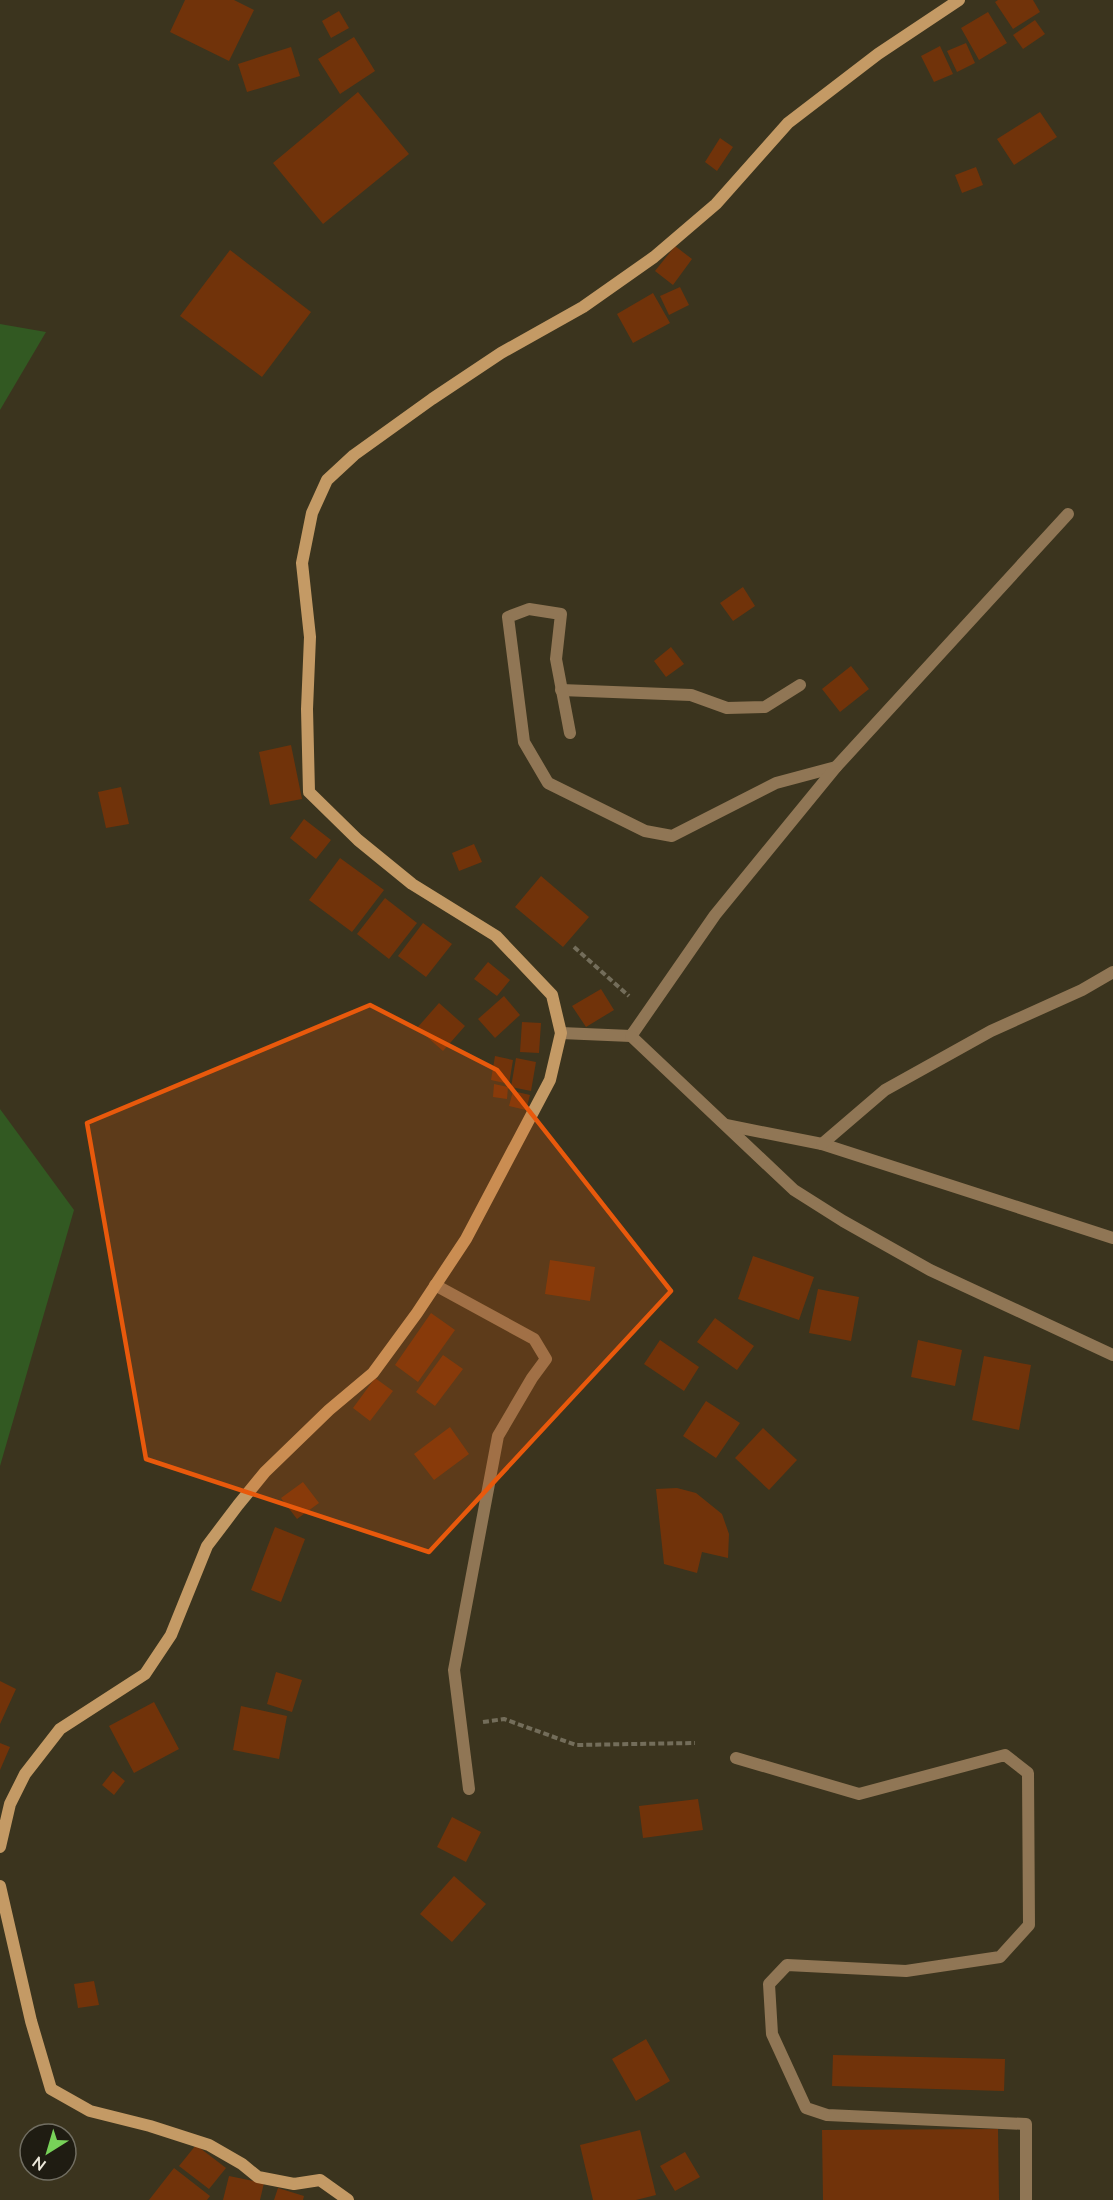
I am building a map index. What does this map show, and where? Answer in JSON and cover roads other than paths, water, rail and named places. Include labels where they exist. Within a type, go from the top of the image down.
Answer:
[{"type":"street","points":[[0,1847],[10,1804],[25,1774],[60,1729],[145,1674],[171,1635],[207,1546],[265,1472],[329,1410],[373,1373],[466,1239],[550,1080],[561,1033],[552,995],[496,936],[412,884],[358,840],[309,792],[307,709],[310,637],[302,563],[312,513],[327,480],[354,455],[501,352],[582,307],[654,257],[716,204],[788,123],[878,54],[959,0]]},
{"type":"street","points":[[631,1036],[715,915],[836,767],[1068,514]]},
{"type":"street","points":[[570,733],[556,659],[561,614],[529,609],[508,617],[524,742],[548,783],[645,831],[672,836],[776,783],[836,767]]},
{"type":"street","points":[[561,690],[691,695],[727,708],[765,707],[800,685]]},
{"type":"street","points":[[822,1144],[885,1090],[991,1031],[1082,990],[1113,972]]},
{"type":"street","points":[[561,1033],[631,1036],[794,1190],[843,1221],[930,1270],[1113,1355]]},
{"type":"street","points":[[725,1125],[822,1144],[1113,1238]]},
{"type":"street","points":[[435,1285],[534,1339],[546,1359],[532,1378],[498,1436],[454,1670],[469,1789]]},
{"type":"street","points":[[736,1758],[859,1794],[1005,1755],[1028,1773],[1029,1924],[1000,1957],[906,1971],[787,1965],[769,1984],[772,2034],[806,2108],[827,2115],[1026,2124],[1026,2200]]},
{"type":"street","points":[[0,1886],[31,2021],[51,2089],[90,2111],[150,2126],[209,2145],[242,2164],[258,2177],[294,2184],[320,2180],[348,2200]]}]
